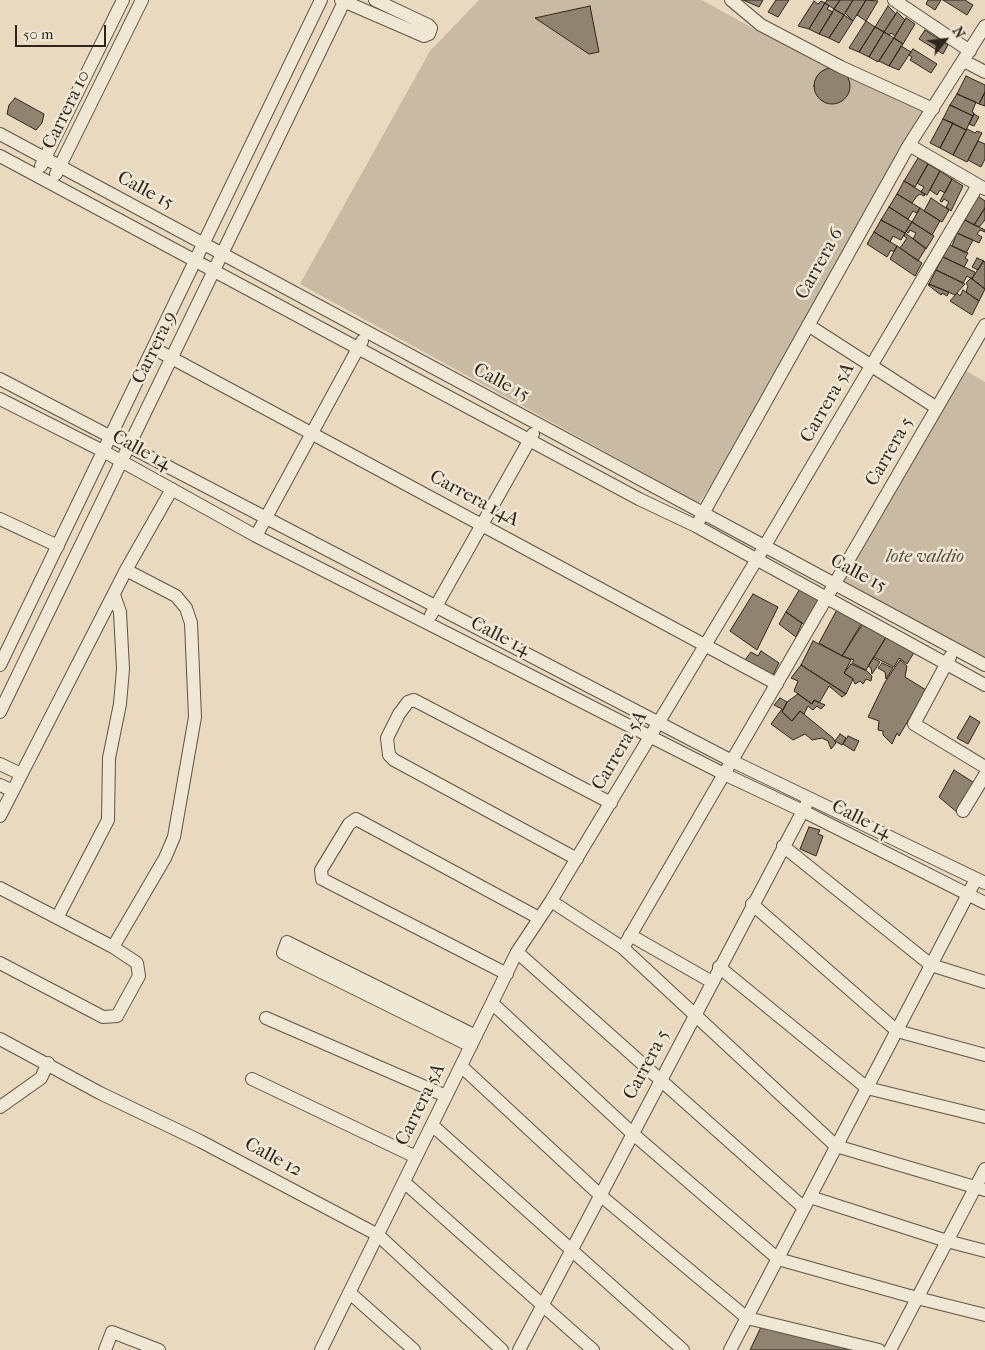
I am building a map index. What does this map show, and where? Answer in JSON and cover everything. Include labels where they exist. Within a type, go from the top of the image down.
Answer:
[{"type":"street","name":"Carrera 10","points":[[37,175],[123,0]]},
{"type":"street","name":"Carrera 10","points":[[51,183],[142,0]]},
{"type":"street","name":"Carrera 9","points":[[0,665],[4,648],[58,546],[321,0]]},
{"type":"street","name":"Carrera 9","points":[[0,712],[343,0]]},
{"type":"street","points":[[343,0],[424,36],[429,34],[431,28],[428,25],[375,0]]},
{"type":"street","points":[[894,0],[985,72]]},
{"type":"street","points":[[731,1],[761,25],[841,67],[933,109]]},
{"type":"street","name":"Carrera 6","points":[[696,526],[909,145],[985,26]]},
{"type":"street","name":"Calle 15","points":[[0,134],[985,665]]},
{"type":"street","points":[[909,145],[982,187]]},
{"type":"street","name":"Calle 15","points":[[0,156],[639,500],[696,526],[758,559],[985,685]]},
{"type":"street","name":"Carrera 5A","points":[[324,1349],[350,1292],[517,952],[577,859],[872,366],[982,187]]},
{"type":"street","points":[[808,325],[937,408]]},
{"type":"street","name":"Carrera 5","points":[[623,948],[985,325]]},
{"type":"street","points":[[256,536],[367,332]]},
{"type":"street","name":"Carrera 14A","points":[[153,348],[776,684]]},
{"type":"street","name":"Calle 14","points":[[0,379],[435,608],[660,722],[732,761],[980,881]]},
{"type":"street","name":"Calle 14","points":[[0,399],[103,451],[256,536],[427,621],[724,774],[803,811],[967,896],[985,903]]},
{"type":"street","points":[[427,621],[539,425]]},
{"type":"street","points":[[0,816],[126,570],[172,490]]},
{"type":"street","points":[[0,518],[58,546]]},
{"type":"street","points":[[113,947],[166,858],[174,837],[195,717],[191,623],[186,608],[176,596],[126,570]]},
{"type":"street","points":[[57,918],[108,820],[109,758],[119,709],[123,669],[120,612],[114,595]]},
{"type":"street","points":[[955,648],[914,724],[985,767]]},
{"type":"street","points":[[577,859],[389,756],[387,738],[403,707],[408,702],[414,700],[610,803]]},
{"type":"street","points":[[0,764],[21,774]]},
{"type":"street","points":[[962,811],[985,775]]},
{"type":"street","points":[[0,785],[13,791]]},
{"type":"street","name":"Carrera 5","points":[[519,1350],[752,904],[809,799]]},
{"type":"street","points":[[507,974],[322,879],[321,870],[349,824],[356,819],[539,918]]},
{"type":"street","points":[[783,846],[931,966],[985,982]]},
{"type":"street","points":[[730,1350],[967,896],[980,881]]},
{"type":"street","points":[[0,888],[113,947],[137,962],[139,976],[117,1016],[103,1017],[0,963]]},
{"type":"street","points":[[551,901],[623,948],[836,1146],[980,1189]]},
{"type":"street","points":[[752,904],[897,1031],[985,1055]]},
{"type":"street","points":[[630,936],[712,982]]},
{"type":"street","points":[[287,942],[473,1041],[283,953],[287,942]]},
{"type":"street","points":[[517,952],[660,1080],[807,1202],[985,1251]]},
{"type":"street","points":[[719,967],[867,1088],[985,1117]]},
{"type":"street","points":[[492,1003],[632,1133],[778,1259],[985,1315]]},
{"type":"street","points":[[266,1018],[446,1096]]},
{"type":"street","name":"Calle 12","points":[[0,1039],[48,1063],[100,1093],[200,1141],[378,1235],[502,1350]]},
{"type":"street","points":[[0,1108],[41,1078],[48,1063]]},
{"type":"street","points":[[461,1066],[600,1195],[747,1318],[879,1350]]},
{"type":"street","points":[[252,1079],[416,1157]]},
{"type":"street","points":[[432,1125],[684,1350]]},
{"type":"street","points":[[890,1350],[947,1241],[980,1189],[985,1169]]},
{"type":"street","points":[[404,1182],[593,1350]]},
{"type":"street","points":[[350,1292],[414,1350]]},
{"type":"street","points":[[105,1350],[112,1332],[159,1350]]},
{"type":"green space","points":[[479,0],[702,0],[758,31],[932,109],[757,416],[699,503],[300,284],[430,51]]},
{"type":"green space","name":"lote valdio","points":[[966,371],[985,382],[985,659],[841,580]]},
{"type":"building","points":[[743,0],[763,0],[759,7]]},
{"type":"building","points":[[776,0],[789,0],[778,17],[768,12]]},
{"type":"building","points":[[827,0],[840,0],[834,9],[825,3]]},
{"type":"building","points":[[840,0],[853,0],[844,15],[834,9]]},
{"type":"building","points":[[853,0],[866,0],[853,21],[845,13]]},
{"type":"building","points":[[866,0],[878,1],[866,21],[857,15]]},
{"type":"building","points":[[928,0],[941,0],[935,10],[926,4]]},
{"type":"building","points":[[943,0],[965,0],[973,5],[967,15]]},
{"type":"building","points":[[814,1],[818,4],[821,1],[825,3],[809,29],[798,26]]},
{"type":"building","points":[[825,3],[829,6],[827,9],[833,12],[819,34],[809,29]]},
{"type":"building","points":[[590,6],[599,52],[589,54],[535,18]]},
{"type":"building","points":[[888,6],[896,14],[884,32],[875,27]]},
{"type":"building","points":[[834,9],[844,15],[829,38],[819,34]]},
{"type":"building","points":[[897,12],[905,20],[895,36],[891,33],[889,35],[884,32]]},
{"type":"building","points":[[844,15],[853,21],[839,43],[829,38]]},
{"type":"building","points":[[906,18],[915,24],[903,44],[894,38]]},
{"type":"building","points":[[866,21],[875,27],[859,52],[849,48]]},
{"type":"building","points":[[875,27],[884,32],[869,57],[859,52]]},
{"type":"building","points":[[925,30],[948,45],[943,54],[919,39]]},
{"type":"building","points":[[884,32],[894,38],[878,62],[869,57]]},
{"type":"building","points":[[894,38],[903,44],[889,66],[879,61]]},
{"type":"building","points":[[901,46],[911,52],[899,70],[889,66]]},
{"type":"building","points":[[913,49],[937,64],[931,73],[910,60],[912,57],[909,55]]},
{"type":"building","points":[[832,68],[839,69],[845,73],[849,79],[849,93],[845,99],[839,103],[832,104],[825,103],[819,99],[815,93],[814,86],[815,79],[819,73],[825,69]]},
{"type":"building","points":[[966,76],[985,85],[985,92],[979,104],[957,94]]},
{"type":"building","points":[[985,92],[985,106],[979,104]]},
{"type":"building","points":[[957,94],[976,102],[972,112],[974,113],[973,116],[950,105]]},
{"type":"building","points":[[15,98],[44,114],[42,123],[36,130],[7,114],[9,105]]},
{"type":"building","points":[[950,105],[973,116],[966,130],[943,119]]},
{"type":"building","points":[[974,114],[979,117],[974,126],[969,124]]},
{"type":"building","points":[[943,119],[953,123],[940,148],[930,143]]},
{"type":"building","points":[[953,123],[966,130],[953,155],[940,148]]},
{"type":"building","points":[[967,129],[975,133],[977,131],[982,133],[967,162],[953,155]]},
{"type":"building","points":[[978,141],[985,144],[985,159],[981,167],[968,160]]},
{"type":"building","points":[[918,158],[928,164],[915,187],[904,181]]},
{"type":"building","points":[[928,164],[940,171],[927,195],[921,192],[924,187],[917,183]]},
{"type":"building","points":[[940,171],[952,179],[945,193],[940,190],[937,195],[930,190]]},
{"type":"building","points":[[952,179],[963,186],[951,211],[946,207],[949,202],[944,199],[942,202],[940,201]]},
{"type":"building","points":[[904,181],[925,194],[924,196],[920,194],[912,203],[897,194]]},
{"type":"building","points":[[897,194],[920,208],[917,213],[913,211],[908,219],[889,207]]},
{"type":"building","points":[[978,196],[985,201],[985,208],[974,225],[965,220]]},
{"type":"building","points":[[931,198],[949,210],[942,222],[924,211]]},
{"type":"building","points":[[889,207],[912,222],[905,233],[881,220]]},
{"type":"building","points":[[920,208],[940,221],[932,235],[912,222]]},
{"type":"building","points":[[985,208],[985,220],[979,227],[974,225]]},
{"type":"building","points":[[881,220],[905,233],[901,240],[893,236],[890,242],[874,232]]},
{"type":"building","points":[[965,220],[985,230],[985,232],[980,230],[977,234],[982,237],[979,243],[957,233]]},
{"type":"building","points":[[912,222],[934,236],[926,249],[913,239],[916,233],[910,230],[908,233],[906,231]]},
{"type":"building","points":[[874,232],[897,246],[894,252],[891,250],[887,257],[867,244]]},
{"type":"building","points":[[905,233],[926,248],[918,261],[900,248],[907,238],[904,236]]},
{"type":"building","points":[[957,233],[973,240],[966,253],[952,246]]},
{"type":"building","points":[[950,245],[968,253],[965,258],[968,260],[964,267],[943,257]]},
{"type":"building","points":[[897,246],[922,263],[915,276],[890,259]]},
{"type":"building","points":[[943,257],[975,272],[972,279],[967,276],[963,283],[936,270]]},
{"type":"building","points":[[977,258],[984,261],[978,270],[972,267]]},
{"type":"building","points":[[983,261],[985,262],[985,289],[972,279]]},
{"type":"building","points":[[936,270],[965,284],[955,295],[929,284]]},
{"type":"building","points":[[971,278],[985,289],[979,301],[966,292],[968,286],[966,283]]},
{"type":"building","points":[[929,284],[949,292],[947,296],[942,293],[941,295]]},
{"type":"building","points":[[963,290],[979,301],[972,315],[950,301],[957,293],[960,296]]},
{"type":"building","points":[[801,587],[821,598],[806,626],[786,612]]},
{"type":"building","points":[[753,594],[778,607],[757,650],[730,631]]},
{"type":"building","points":[[839,606],[863,621],[842,656],[819,643]]},
{"type":"building","points":[[786,612],[802,623],[796,637],[779,624]]},
{"type":"building","points":[[864,622],[888,634],[866,670],[852,663],[854,660],[842,656]]},
{"type":"building","points":[[888,634],[915,651],[907,664],[899,658],[894,667],[874,657]]},
{"type":"building","points":[[813,641],[851,660],[844,673],[853,679],[846,694],[801,665]]},
{"type":"building","points":[[761,651],[779,663],[772,677],[745,660],[751,652],[758,656]]},
{"type":"building","points":[[873,658],[880,662],[872,674],[871,668],[868,666]]},
{"type":"building","points":[[900,660],[907,666],[905,677],[926,690],[899,736],[897,733],[892,744],[883,735],[883,731],[878,730],[879,721],[868,717],[885,682]]},
{"type":"building","points":[[882,663],[893,668],[886,679],[885,672],[878,668]]},
{"type":"building","points":[[851,664],[867,671],[872,676],[871,681],[866,679],[863,684],[860,681],[855,684],[853,679],[844,673]]},
{"type":"building","points":[[801,665],[846,694],[842,697],[829,686],[819,703],[814,700],[812,704],[794,691],[798,681],[791,678]]},
{"type":"building","points":[[798,694],[812,704],[814,700],[825,705],[821,709],[817,706],[813,710],[808,706],[804,714],[800,711],[792,721],[782,712],[787,702]]},
{"type":"building","points":[[780,698],[787,702],[782,712],[792,721],[800,711],[833,738],[836,743],[831,749],[828,741],[822,738],[812,740],[805,734],[793,740],[771,724],[782,709],[774,705]]},
{"type":"building","points":[[970,716],[980,722],[968,744],[957,738]]},
{"type":"building","points":[[840,734],[846,738],[842,745],[835,741]]},
{"type":"building","points":[[848,736],[859,741],[854,751],[843,744]]},
{"type":"building","points":[[954,770],[976,784],[958,813],[939,797]]},
{"type":"building","points":[[809,827],[820,830],[818,834],[823,836],[816,856],[800,849]]},
{"type":"building","points":[[762,1325],[863,1350],[750,1350]]}]
